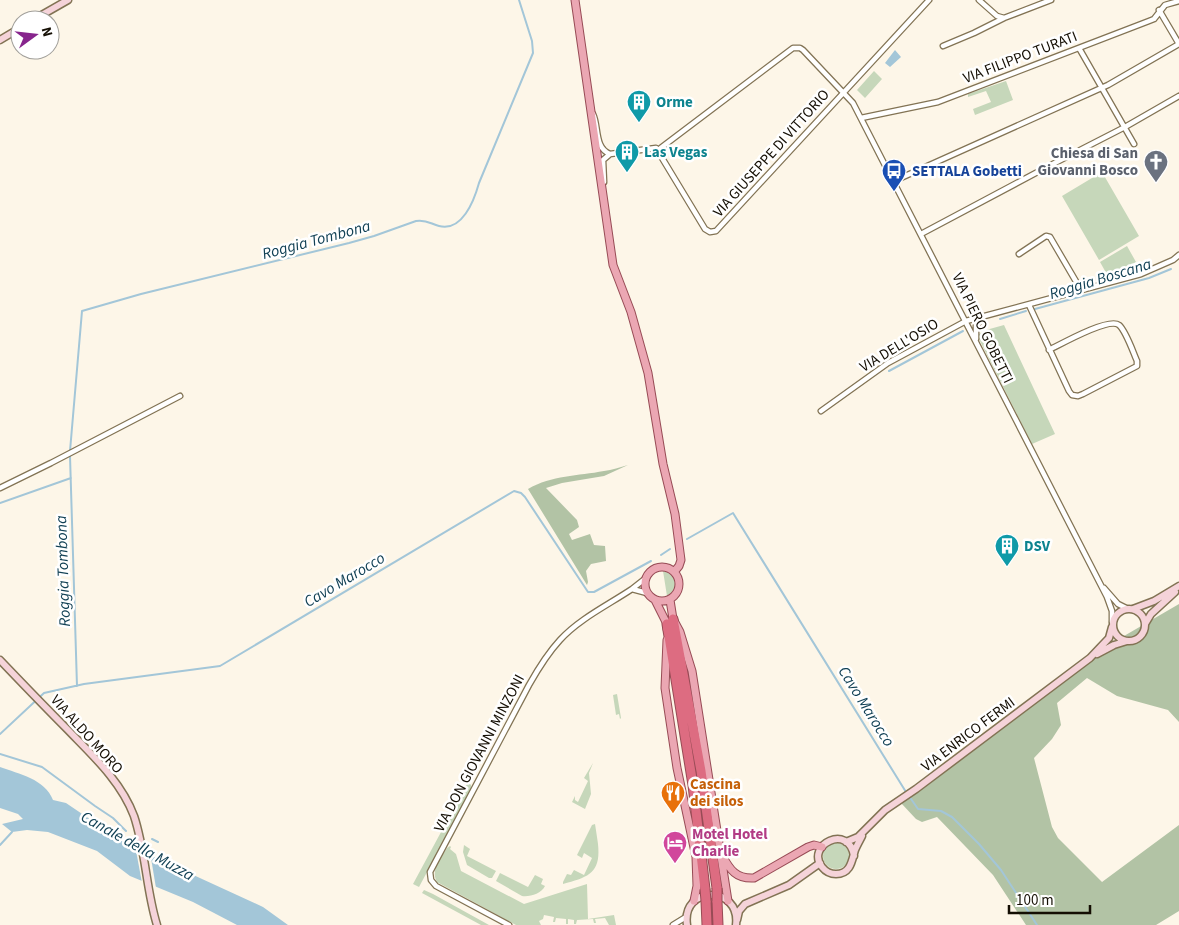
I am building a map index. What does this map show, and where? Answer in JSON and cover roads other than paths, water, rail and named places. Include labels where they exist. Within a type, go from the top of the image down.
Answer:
[{"type":"highway","points":[[670,622],[701,771],[717,888],[718,925]]},
{"type":"highway","points":[[670,622],[693,785],[705,889],[707,925]]},
{"type":"main road","points":[[50,10],[68,0]]},
{"type":"main road","points":[[575,0],[613,265],[631,312],[648,373],[663,464],[675,516],[681,560],[674,572]]},
{"type":"main road","points":[[655,600],[662,602],[670,600],[679,588],[678,578],[674,572],[664,567],[656,568],[650,572],[646,578],[645,586],[647,593],[655,600],[670,622],[680,632],[692,671],[719,850],[729,902],[735,912],[736,922]]},
{"type":"main road","points":[[1090,658],[1109,638],[1117,613],[1154,601],[1179,587]]},
{"type":"main road","points":[[1090,658],[1114,645],[1138,639],[1142,635],[1145,624],[1151,614],[1179,587]]},
{"type":"main road","points":[[670,600],[665,688],[677,768],[696,856],[697,886],[694,901]]},
{"type":"main road","points":[[1130,609],[1141,614],[1145,624]]},
{"type":"main road","points":[[1112,625],[1117,637],[1127,641]]},
{"type":"main road","name":"VIA ENRICO FERMI","points":[[846,842],[858,837],[884,810],[916,789],[1090,658]]},
{"type":"main road","name":"VIA ALDO MORO","points":[[0,660],[99,763],[123,793],[133,815],[141,842],[157,925]]},
{"type":"main road","name":"VIA ENRICO FERMI","points":[[854,856],[864,832]]},
{"type":"main road","points":[[834,839],[846,842],[854,856],[849,868],[840,874],[828,872],[820,863],[819,853],[822,847],[827,841],[834,839]]},
{"type":"main road","points":[[719,850],[729,869],[746,879],[763,874],[808,847],[814,845],[822,847]]},
{"type":"main road","points":[[736,922],[739,911],[749,902],[789,885],[820,863]]},
{"type":"main road","points":[[687,925],[686,916],[688,909],[694,901],[702,896],[712,894],[721,896],[729,902],[749,902]]},
{"type":"street","name":"VIA GIUSEPPE DI VITTORIO","points":[[658,150],[705,229],[713,232],[719,229],[929,0]]},
{"type":"street","points":[[979,0],[997,16],[1004,18]]},
{"type":"street","points":[[943,46],[1004,18],[1051,0]]},
{"type":"street","name":"VIA FILIPPO TURATI","points":[[861,118],[938,102],[1149,21],[1165,5],[1179,1]]},
{"type":"street","points":[[894,181],[1102,88],[1179,44],[1159,10]]},
{"type":"street","name":"VIA PIERO GOBETTI","points":[[658,150],[793,48],[803,50],[853,103],[1097,578]]},
{"type":"street","points":[[1079,48],[1134,144]]},
{"type":"street","points":[[921,234],[1125,127],[1179,96]]},
{"type":"street","points":[[591,110],[596,120],[600,146],[605,152],[610,154]]},
{"type":"street","points":[[602,190],[604,180],[603,160],[610,154],[649,148],[658,150]]},
{"type":"street","points":[[1019,254],[1046,236],[1050,237],[1081,290]]},
{"type":"street","name":"VIA DELL'OSIO","points":[[821,411],[888,363],[966,321],[1142,274],[1173,260],[1179,255]]},
{"type":"street","points":[[1028,304],[1049,350],[1072,396],[1083,394],[1137,366],[1137,361],[1122,329],[1118,324],[1114,323],[1091,330],[1049,350]]},
{"type":"street","points":[[977,345],[975,329],[983,317]]},
{"type":"street","points":[[0,488],[180,396]]},
{"type":"street","name":"VIA DON GIOVANNI MINZONI","points":[[509,925],[436,886],[430,876],[431,868],[529,685],[546,657],[568,632],[646,578]]},
{"type":"street","points":[[1097,578],[1118,604],[1130,609]]},
{"type":"street","points":[[1097,578],[1111,607],[1112,625]]},
{"type":"street","points":[[632,589],[647,593]]},
{"type":"street","points":[[674,925],[686,916]]},
{"type":"water","points":[[895,50],[901,57],[890,67],[885,63]]},
{"type":"water","points":[[0,767],[38,782],[53,800],[66,803],[128,845],[263,907],[288,925],[237,925],[193,902],[130,876],[97,851],[48,832],[27,830],[12,832],[2,824],[23,819],[18,814],[0,808]]},
{"type":"waterway","name":"Roggia Tombona","points":[[70,451],[82,311],[141,294],[349,243],[416,221],[447,227],[460,220],[466,214],[533,53],[532,41],[519,0]]},
{"type":"waterway","name":"Roggia Boscana","points":[[1035,309],[1149,278],[1171,269]]},
{"type":"waterway","name":"Roggia Boscana","points":[[1000,319],[1026,311]]},
{"type":"waterway","name":"Roggia Boscana","points":[[889,371],[963,331]]},
{"type":"waterway","name":"Roggia Tombona","points":[[70,456],[77,686]]},
{"type":"waterway","points":[[0,503],[71,478]]},
{"type":"waterway","name":"Cavo Marocco","points":[[0,734],[44,693],[84,684],[220,666],[514,491],[521,493],[525,497],[588,592],[594,592],[651,561]]},
{"type":"waterway","name":"Cavo Marocco","points":[[687,539],[733,513],[906,792]]},
{"type":"waterway","name":"Cavo Marocco","points":[[661,555],[670,549]]},
{"type":"waterway","name":"Canale della Muzza","points":[[0,754],[42,767],[113,818],[126,831]]},
{"type":"waterway","name":"Cavo Marocco","points":[[909,796],[918,809],[941,811],[952,817],[979,844],[1001,870],[1037,925]]},
{"type":"waterway","points":[[0,845],[12,832]]},
{"type":"waterway","name":"Canale della Muzza","points":[[152,839],[158,842]]},
{"type":"place","name":"Orme","points":[[639,123]]},
{"type":"place","name":"Las Vegas","points":[[627,173]]},
{"type":"place","name":"Chiesa di San Giovanni Bosco","points":[[1156,183]]},
{"type":"place","name":"SETTALA Gobetti","points":[[894,192]]},
{"type":"place","name":"DSV","points":[[1007,567]]},
{"type":"place","name":"Cascina dei silos","points":[[673,814]]},
{"type":"place","name":"Motel Hotel Charlie","points":[[675,864]]}]
